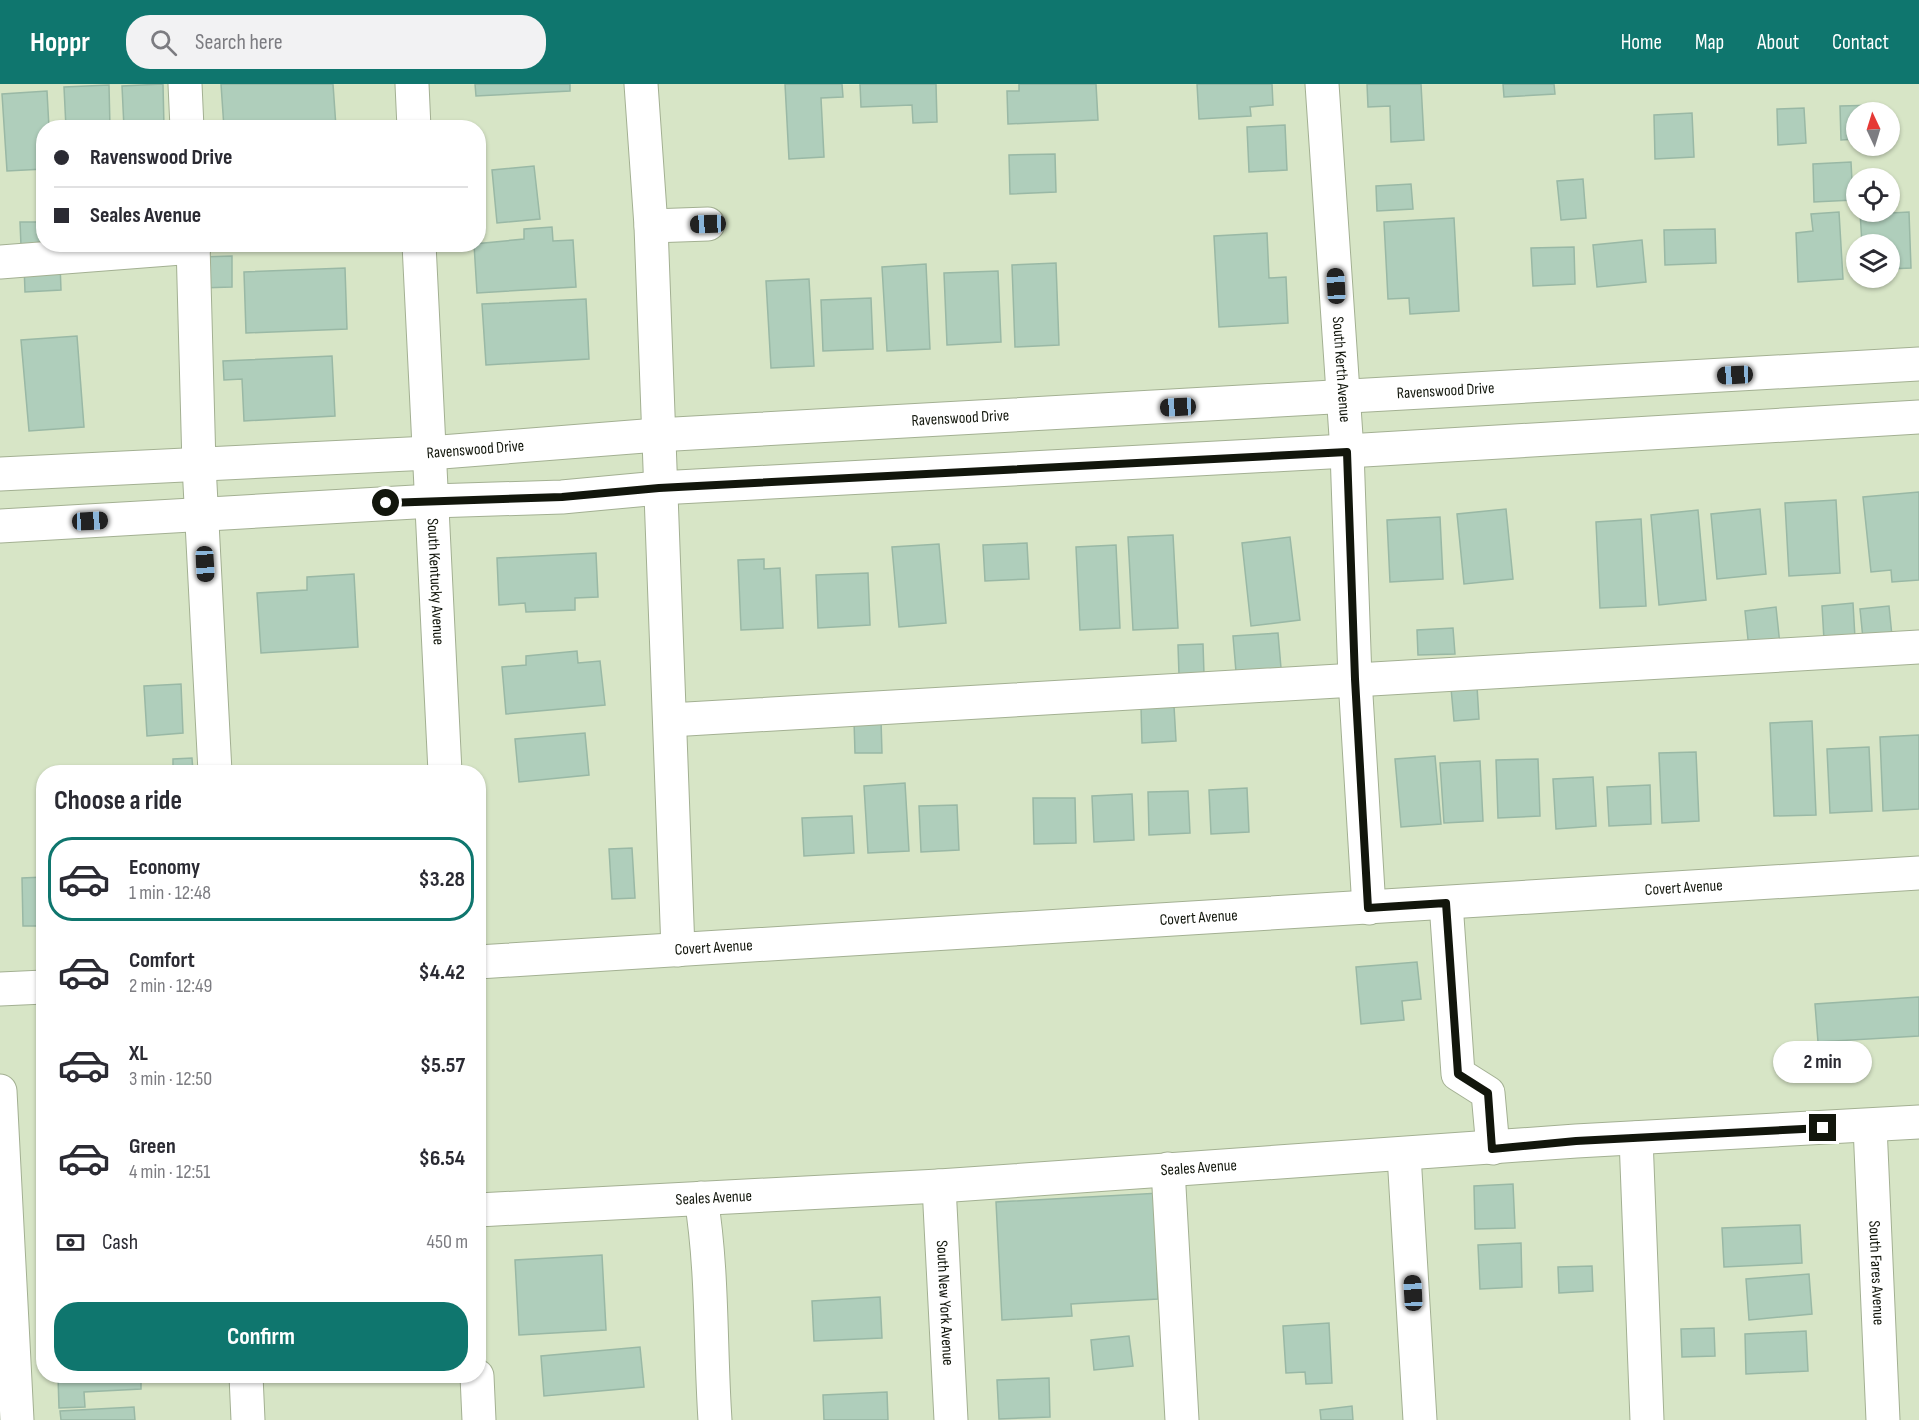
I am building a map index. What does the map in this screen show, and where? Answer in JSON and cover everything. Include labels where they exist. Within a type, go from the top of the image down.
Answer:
[{"type":"street","points":[[185,84],[187,120]]},
{"type":"street","points":[[412,84],[414,120]]},
{"type":"street","points":[[641,84],[651,226],[678,950]]},
{"type":"street","name":"South Kerth Avenue","points":[[1322,84],[1347,452],[1355,679],[1368,908]]},
{"type":"street","points":[[651,226],[708,224]]},
{"type":"street","points":[[0,262],[121,252]]},
{"type":"street","points":[[193,252],[202,514],[215,765]]},
{"type":"street","name":"South Kentucky Avenue","points":[[419,252],[445,765]]},
{"type":"street","name":"Ravenswood Drive","points":[[0,474],[429,453],[657,435],[1919,364]]},
{"type":"street","points":[[0,526],[432,501],[562,497],[659,488],[1347,452],[1919,417]]},
{"type":"street","points":[[670,720],[1919,647]]},
{"type":"street","name":"Covert Avenue","points":[[486,962],[1919,873]]},
{"type":"street","points":[[1446,903],[1458,1074],[1488,1093],[1492,1149]]},
{"type":"street","points":[[0,989],[36,987]]},
{"type":"street","points":[[0,1091],[17,1420]]},
{"type":"street","name":"Seales Avenue","points":[[486,1210],[939,1186],[1636,1138],[1919,1122]]},
{"type":"street","name":"South Fares Avenue","points":[[1870,1126],[1883,1420]]},
{"type":"street","points":[[1636,1138],[1647,1420]]},
{"type":"street","points":[[1404,1155],[1420,1420]]},
{"type":"street","points":[[1168,1169],[1182,1420]]},
{"type":"street","name":"South New York Avenue","points":[[939,1186],[951,1420]]},
{"type":"street","points":[[701,1198],[707,1235],[711,1292],[715,1420]]},
{"type":"street","points":[[246,1383],[248,1420]]},
{"type":"street","points":[[477,1383],[479,1420]]},
{"type":"building","points":[[163,84],[164,120],[124,120],[122,86]]},
{"type":"building","points":[[221,84],[333,84],[336,120],[223,120]]},
{"type":"building","points":[[475,84],[570,84],[570,91],[476,96]]},
{"type":"building","points":[[785,84],[842,84],[843,97],[821,98],[824,157],[789,159]]},
{"type":"building","points":[[860,84],[936,84],[937,122],[913,123],[912,105],[861,107]]},
{"type":"building","points":[[1019,84],[1096,84],[1098,120],[1008,124],[1007,91],[1019,91]]},
{"type":"building","points":[[1197,84],[1272,84],[1273,105],[1250,107],[1251,116],[1199,119]]},
{"type":"building","points":[[1367,84],[1421,84],[1424,140],[1391,142],[1390,106],[1368,107]]},
{"type":"building","points":[[1503,84],[1554,84],[1555,94],[1504,97]]},
{"type":"building","points":[[109,85],[110,120],[66,120],[64,87]]},
{"type":"building","points":[[47,91],[49,120],[36,120],[36,169],[7,171],[2,94]]},
{"type":"building","points":[[1840,106],[1846,106],[1846,140],[1841,140]]},
{"type":"building","points":[[1804,108],[1806,143],[1778,145],[1777,109]]},
{"type":"building","points":[[1692,113],[1694,157],[1655,159],[1654,115]]},
{"type":"building","points":[[1285,125],[1287,170],[1249,172],[1247,127]]},
{"type":"building","points":[[1055,154],[1056,192],[1010,194],[1009,155]]},
{"type":"building","points":[[1851,162],[1851,168],[1846,168],[1846,200],[1814,202],[1813,164]]},
{"type":"building","points":[[534,166],[540,219],[497,223],[492,170]]},
{"type":"building","points":[[1583,179],[1586,218],[1561,220],[1557,181]]},
{"type":"building","points":[[1411,184],[1413,209],[1377,211],[1376,186]]},
{"type":"building","points":[[1839,212],[1843,279],[1798,282],[1796,233],[1813,231],[1811,214]]},
{"type":"building","points":[[1900,212],[1909,212],[1911,268],[1900,269],[1900,234],[1861,234],[1861,222],[1900,222]]},
{"type":"building","points":[[1454,218],[1459,311],[1410,314],[1409,298],[1388,299],[1384,222]]},
{"type":"building","points":[[20,222],[36,222],[36,245],[21,246]]},
{"type":"building","points":[[552,227],[553,241],[573,240],[576,287],[477,293],[474,252],[486,252],[486,243],[524,239],[524,229]]},
{"type":"building","points":[[1715,229],[1716,263],[1665,265],[1664,230]]},
{"type":"building","points":[[1267,233],[1269,278],[1286,277],[1288,323],[1219,327],[1214,236]]},
{"type":"building","points":[[1642,240],[1646,282],[1597,287],[1593,245]]},
{"type":"building","points":[[1574,247],[1575,284],[1533,286],[1531,248]]},
{"type":"building","points":[[232,256],[232,287],[200,288],[199,257]]},
{"type":"building","points":[[60,263],[61,290],[25,292],[24,265]]},
{"type":"building","points":[[1056,263],[1059,345],[1015,347],[1012,265]]},
{"type":"building","points":[[926,264],[930,349],[887,351],[882,267]]},
{"type":"building","points":[[345,268],[347,329],[246,333],[244,272]]},
{"type":"building","points":[[998,271],[1001,342],[947,345],[944,273]]},
{"type":"building","points":[[809,279],[814,366],[771,368],[766,281]]},
{"type":"building","points":[[871,298],[873,349],[823,351],[821,300]]},
{"type":"building","points":[[586,299],[589,359],[486,365],[482,304]]},
{"type":"building","points":[[77,336],[84,427],[29,431],[21,340]]},
{"type":"building","points":[[332,356],[335,416],[244,421],[242,379],[224,380],[223,361]]},
{"type":"building","points":[[1919,492],[1919,580],[1892,582],[1891,570],[1871,572],[1863,497]]},
{"type":"building","points":[[1836,500],[1840,573],[1789,576],[1785,503]]},
{"type":"building","points":[[1506,509],[1513,579],[1464,584],[1457,514]]},
{"type":"building","points":[[1760,509],[1766,574],[1717,579],[1711,514]]},
{"type":"building","points":[[1698,510],[1706,600],[1659,605],[1651,515]]},
{"type":"building","points":[[1440,517],[1443,579],[1390,582],[1387,520]]},
{"type":"building","points":[[1641,519],[1646,606],[1600,608],[1596,522]]},
{"type":"building","points":[[1173,535],[1178,628],[1133,630],[1128,537]]},
{"type":"building","points":[[1290,537],[1300,620],[1251,626],[1242,543]]},
{"type":"building","points":[[1027,543],[1029,579],[985,581],[983,545]]},
{"type":"building","points":[[939,544],[946,623],[899,627],[892,547]]},
{"type":"building","points":[[1116,545],[1120,628],[1080,630],[1076,547]]},
{"type":"building","points":[[596,553],[598,597],[575,598],[575,610],[526,612],[525,603],[499,605],[497,558]]},
{"type":"building","points":[[764,559],[764,569],[780,568],[783,628],[741,630],[738,560]]},
{"type":"building","points":[[868,573],[870,625],[818,628],[816,575]]},
{"type":"building","points":[[354,574],[358,647],[261,653],[257,593],[307,590],[307,577]]},
{"type":"building","points":[[1853,603],[1855,638],[1824,640],[1822,606]]},
{"type":"building","points":[[1889,606],[1892,636],[1863,639],[1860,609]]},
{"type":"building","points":[[1776,607],[1780,645],[1749,649],[1745,611]]},
{"type":"building","points":[[1453,628],[1455,654],[1418,655],[1417,630]]},
{"type":"building","points":[[1278,633],[1281,668],[1236,672],[1233,636]]},
{"type":"building","points":[[1203,644],[1204,674],[1179,675],[1178,645]]},
{"type":"building","points":[[577,651],[578,663],[600,661],[605,705],[506,714],[502,667],[526,665],[526,656]]},
{"type":"building","points":[[181,684],[183,733],[147,736],[144,686]]},
{"type":"building","points":[[1477,686],[1479,719],[1454,721],[1451,688]]},
{"type":"building","points":[[1174,706],[1176,741],[1142,743],[1141,707]]},
{"type":"building","points":[[881,720],[882,753],[855,753],[854,721]]},
{"type":"building","points":[[1812,721],[1816,815],[1774,816],[1770,723]]},
{"type":"building","points":[[585,733],[589,775],[519,782],[515,739]]},
{"type":"building","points":[[1919,735],[1919,809],[1883,811],[1880,737]]},
{"type":"building","points":[[1869,747],[1872,811],[1830,813],[1827,749]]},
{"type":"building","points":[[1696,752],[1699,821],[1662,823],[1659,753]]},
{"type":"building","points":[[1435,756],[1441,824],[1401,827],[1395,759]]},
{"type":"building","points":[[192,758],[192,765],[173,765],[173,759]]},
{"type":"building","points":[[1538,759],[1540,816],[1498,818],[1496,760]]},
{"type":"building","points":[[1480,761],[1483,821],[1444,823],[1440,763]]},
{"type":"building","points":[[1593,777],[1596,826],[1556,829],[1553,779]]},
{"type":"building","points":[[905,783],[909,851],[868,853],[864,786]]},
{"type":"building","points":[[1650,785],[1651,824],[1609,826],[1607,787]]},
{"type":"building","points":[[1247,788],[1249,832],[1211,834],[1209,790]]},
{"type":"building","points":[[1188,791],[1190,833],[1149,835],[1148,792]]},
{"type":"building","points":[[1132,794],[1134,840],[1094,842],[1092,796]]},
{"type":"building","points":[[1033,798],[1075,798],[1076,843],[1034,844]]},
{"type":"building","points":[[957,805],[959,850],[921,852],[919,806]]},
{"type":"building","points":[[852,816],[854,853],[804,856],[802,818]]},
{"type":"building","points":[[632,848],[635,898],[612,899],[609,849]]},
{"type":"building","points":[[36,877],[36,926],[23,926],[22,878]]},
{"type":"building","points":[[1417,962],[1421,999],[1402,1001],[1404,1020],[1361,1024],[1356,967]]},
{"type":"building","points":[[1919,997],[1919,1036],[1818,1042],[1815,1004]]},
{"type":"building","points":[[1513,1184],[1515,1228],[1475,1229],[1474,1186]]},
{"type":"building","points":[[1160,1193],[1165,1273],[1157,1273],[1158,1299],[1071,1304],[1072,1316],[1002,1320],[996,1202]]},
{"type":"building","points":[[1800,1225],[1802,1263],[1724,1267],[1722,1228]]},
{"type":"building","points":[[1521,1243],[1522,1287],[1480,1289],[1478,1245]]},
{"type":"building","points":[[602,1255],[606,1330],[519,1335],[515,1260]]},
{"type":"building","points":[[1592,1266],[1593,1291],[1559,1293],[1558,1267]]},
{"type":"building","points":[[1809,1274],[1812,1314],[1749,1320],[1746,1279]]},
{"type":"building","points":[[880,1297],[882,1338],[814,1341],[812,1301]]},
{"type":"building","points":[[1329,1323],[1332,1383],[1306,1384],[1305,1372],[1286,1373],[1283,1326]]},
{"type":"building","points":[[1714,1328],[1715,1356],[1682,1357],[1681,1329]]},
{"type":"building","points":[[1806,1331],[1808,1371],[1746,1374],[1745,1334]]},
{"type":"building","points":[[1129,1336],[1133,1366],[1094,1370],[1091,1340]]},
{"type":"building","points":[[640,1347],[644,1387],[544,1396],[541,1356]]},
{"type":"building","points":[[1049,1378],[1050,1417],[999,1419],[997,1380]]},
{"type":"building","points":[[58,1383],[141,1383],[141,1389],[84,1392],[85,1407],[59,1408]]},
{"type":"building","points":[[887,1392],[888,1420],[824,1420],[823,1395]]},
{"type":"building","points":[[1352,1406],[1353,1420],[1321,1420],[1320,1410]]},
{"type":"building","points":[[134,1407],[135,1420],[61,1420],[60,1411]]},
{"type":"route","points":[[386,503],[562,497],[659,488],[1347,452],[1355,679],[1368,908],[1446,903],[1458,1074],[1488,1093],[1492,1149],[1576,1141],[1823,1128]]}]
